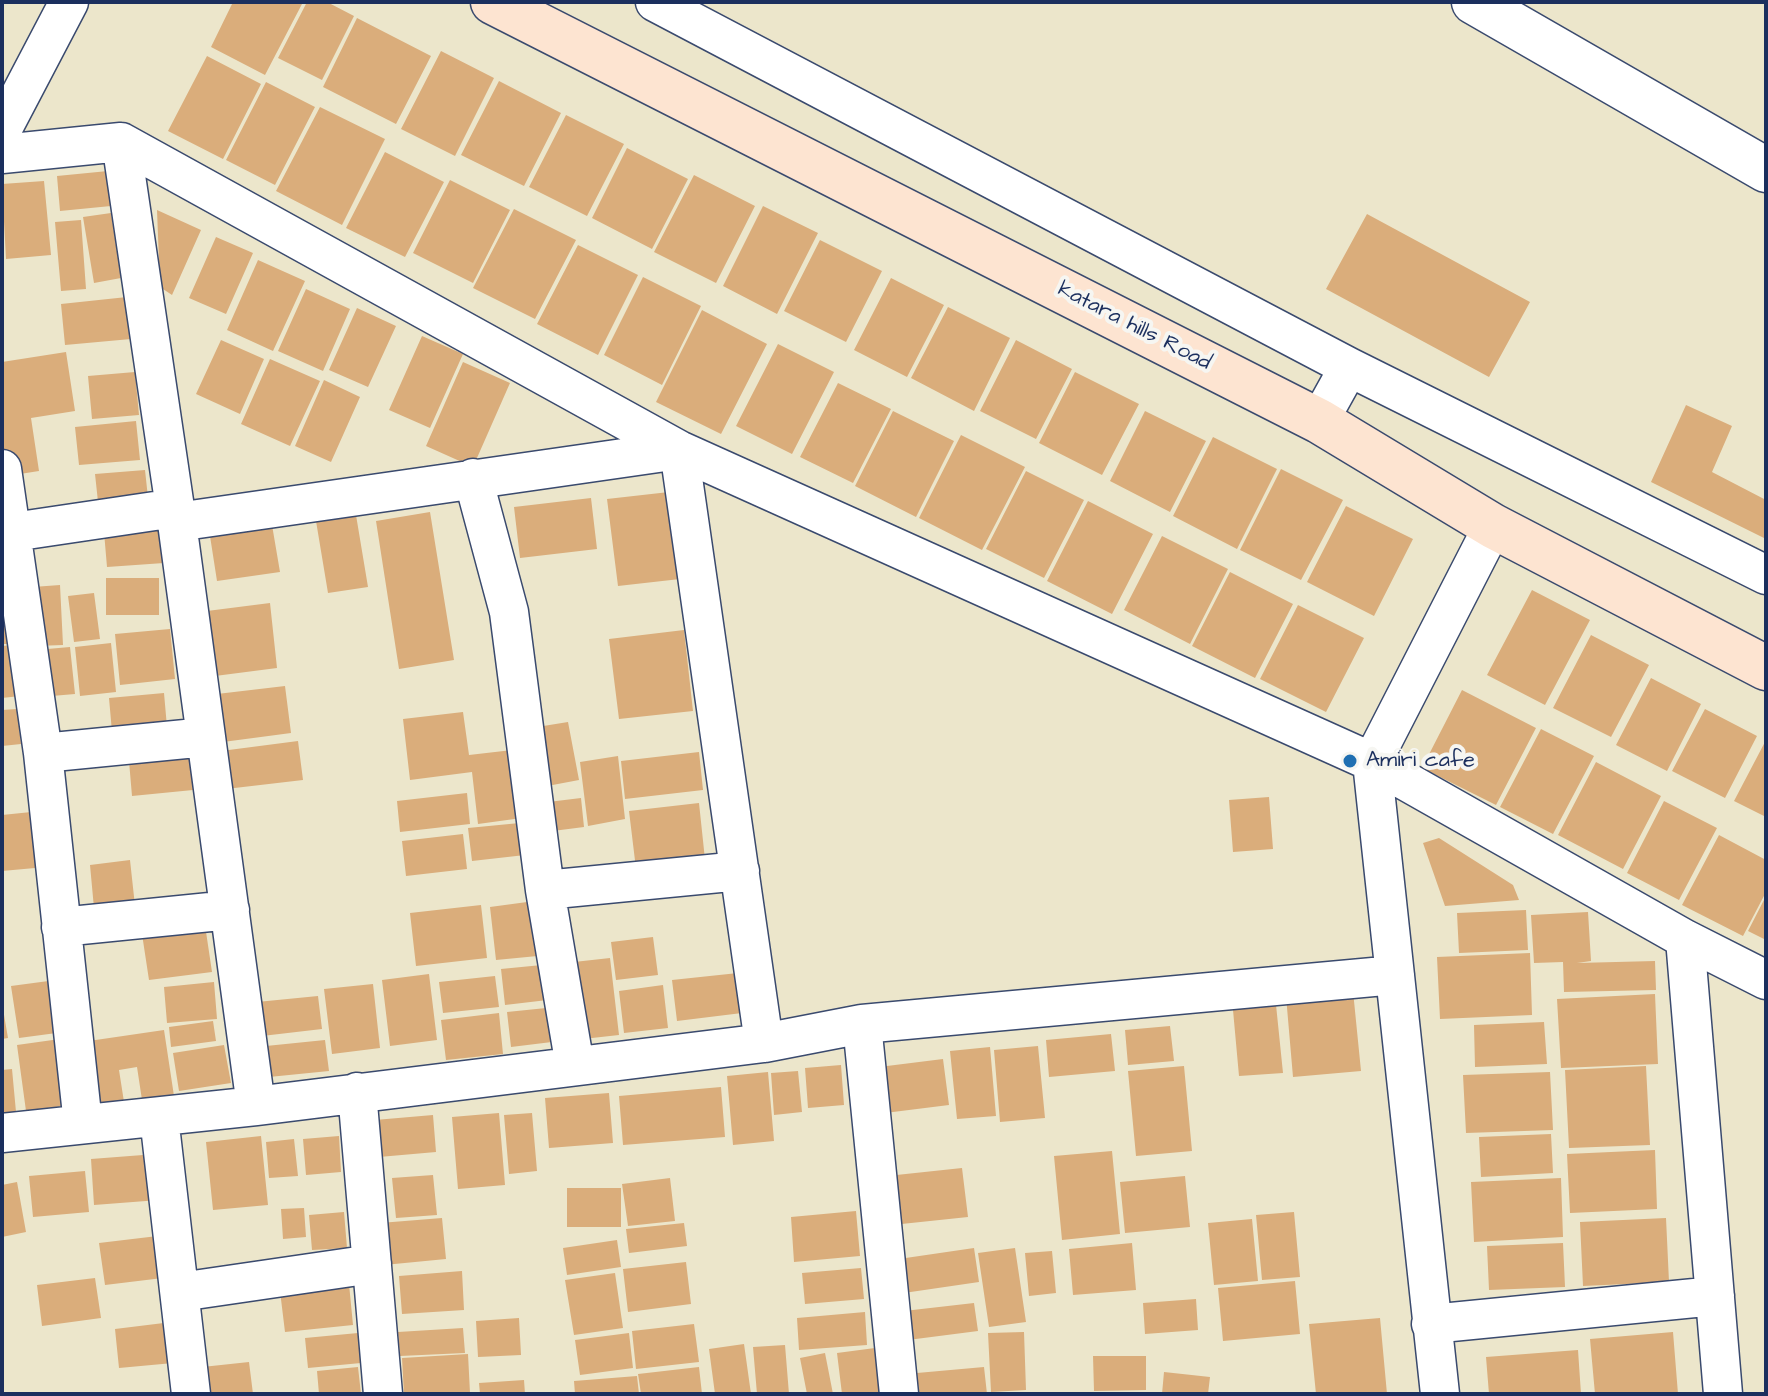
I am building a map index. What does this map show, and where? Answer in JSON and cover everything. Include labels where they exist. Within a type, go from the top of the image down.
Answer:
[{"type":"main road","name":"katara hills Road","points":[[493,2],[1319,421],[1493,526],[1766,668]]},
{"type":"street","points":[[2,130],[69,2]]},
{"type":"street","points":[[655,2],[1349,367],[1766,575]]},
{"type":"street","points":[[1474,2],[1766,170]]},
{"type":"street","points":[[121,142],[176,515],[256,1106]]},
{"type":"street","points":[[2,154],[121,142],[679,450],[1372,762],[1685,939],[1766,980]]},
{"type":"street","points":[[1319,421],[1349,367]]},
{"type":"street","points":[[13,532],[176,515],[679,450]]},
{"type":"street","points":[[679,450],[764,1043]]},
{"type":"street","points":[[2,469],[43,753],[83,1124]]},
{"type":"street","points":[[473,478],[509,612],[545,890],[575,1066]]},
{"type":"street","points":[[1440,1394],[1372,762],[1493,526]]},
{"type":"street","points":[[43,753],[206,737]]},
{"type":"street","points":[[545,890],[740,871]]},
{"type":"street","points":[[61,927],[230,910]]},
{"type":"street","points":[[1685,939],[1723,1394]]},
{"type":"street","points":[[2,1133],[256,1106],[764,1043],[862,1024],[1395,975]]},
{"type":"street","points":[[862,1024],[899,1394]]},
{"type":"street","points":[[357,1092],[383,1394]]},
{"type":"street","points":[[159,1117],[191,1394]]},
{"type":"street","points":[[180,1292],[372,1264]]},
{"type":"street","points":[[1431,1324],[1715,1296]]},
{"type":"building","points":[[233,2],[302,4],[265,75],[211,47]]},
{"type":"building","points":[[307,2],[327,2],[354,16],[322,80],[278,58]]},
{"type":"building","points":[[357,18],[431,56],[396,124],[323,87]]},
{"type":"building","points":[[441,51],[494,78],[455,156],[401,129]]},
{"type":"building","points":[[207,56],[261,84],[223,159],[168,131]]},
{"type":"building","points":[[499,81],[561,113],[524,186],[461,155]]},
{"type":"building","points":[[266,82],[315,107],[275,185],[226,160]]},
{"type":"building","points":[[320,107],[385,139],[342,225],[276,191]]},
{"type":"building","points":[[566,115],[624,144],[587,216],[529,187]]},
{"type":"building","points":[[627,148],[688,179],[652,249],[592,218]]},
{"type":"building","points":[[385,152],[444,182],[405,257],[346,228]]},
{"type":"building","points":[[108,171],[111,206],[60,211],[57,176]]},
{"type":"building","points":[[694,175],[755,206],[716,283],[654,252]]},
{"type":"building","points":[[450,180],[510,210],[473,283],[413,253]]},
{"type":"building","points":[[44,181],[51,255],[6,259],[2,184]]},
{"type":"building","points":[[763,206],[818,233],[777,314],[723,286]]},
{"type":"building","points":[[514,209],[576,240],[535,319],[473,288]]},
{"type":"building","points":[[157,210],[201,230],[172,295],[160,287]]},
{"type":"building","points":[[111,213],[121,278],[94,283],[83,217]]},
{"type":"building","points":[[1367,214],[1530,302],[1489,377],[1326,289]]},
{"type":"building","points":[[81,220],[86,289],[61,291],[55,222]]},
{"type":"building","points":[[216,237],[253,253],[226,314],[189,298]]},
{"type":"building","points":[[820,240],[882,271],[846,342],[784,311]]},
{"type":"building","points":[[578,245],[638,275],[598,355],[537,324]]},
{"type":"building","points":[[258,260],[305,281],[273,351],[227,330]]},
{"type":"building","points":[[643,277],[701,306],[662,385],[604,355]]},
{"type":"building","points":[[891,278],[944,305],[907,377],[854,350]]},
{"type":"building","points":[[306,289],[350,309],[323,371],[278,351]]},
{"type":"building","points":[[127,297],[131,339],[65,345],[61,304]]},
{"type":"building","points":[[948,307],[1010,338],[974,411],[911,378]]},
{"type":"building","points":[[357,308],[396,326],[368,387],[329,370]]},
{"type":"building","points":[[702,310],[767,344],[721,434],[656,402]]},
{"type":"building","points":[[422,336],[463,354],[430,428],[389,410]]},
{"type":"building","points":[[221,340],[264,359],[240,414],[196,394]]},
{"type":"building","points":[[1016,340],[1072,369],[1036,439],[980,411]]},
{"type":"building","points":[[778,344],[834,372],[792,454],[736,426]]},
{"type":"building","points":[[66,352],[75,411],[31,418],[39,471],[7,476],[2,442],[2,362]]},
{"type":"building","points":[[270,359],[320,381],[290,446],[241,424]]},
{"type":"building","points":[[463,362],[510,383],[473,467],[426,446]]},
{"type":"building","points":[[135,372],[139,415],[92,419],[88,376]]},
{"type":"building","points":[[1075,372],[1139,404],[1102,475],[1039,443]]},
{"type":"building","points":[[324,380],[360,397],[331,462],[295,446]]},
{"type":"building","points":[[838,383],[891,409],[853,483],[800,457]]},
{"type":"building","points":[[1686,405],[1732,426],[1712,472],[1766,500],[1766,539],[1651,482]]},
{"type":"building","points":[[893,411],[954,441],[916,517],[855,486]]},
{"type":"building","points":[[1145,411],[1206,441],[1170,512],[1110,481]]},
{"type":"building","points":[[136,421],[140,460],[79,465],[75,427]]},
{"type":"building","points":[[961,435],[1025,467],[982,550],[919,518]]},
{"type":"building","points":[[1213,437],[1277,469],[1237,549],[1173,516]]},
{"type":"building","points":[[1281,469],[1343,500],[1301,580],[1240,550]]},
{"type":"building","points":[[145,470],[149,507],[99,511],[95,474]]},
{"type":"building","points":[[1026,471],[1084,500],[1044,578],[986,549]]},
{"type":"building","points":[[669,492],[680,579],[618,586],[607,499]]},
{"type":"building","points":[[591,498],[597,549],[520,558],[514,507]]},
{"type":"building","points":[[1088,501],[1153,534],[1112,614],[1047,581]]},
{"type":"building","points":[[1346,506],[1413,539],[1374,616],[1307,582]]},
{"type":"building","points":[[430,512],[454,660],[399,669],[376,521]]},
{"type":"building","points":[[356,515],[368,587],[328,593],[316,521]]},
{"type":"building","points":[[272,525],[280,572],[217,581],[210,536]]},
{"type":"building","points":[[161,528],[164,563],[107,567],[104,532]]},
{"type":"building","points":[[1162,536],[1228,569],[1190,644],[1124,610]]},
{"type":"building","points":[[1230,572],[1293,604],[1255,678],[1192,646]]},
{"type":"building","points":[[106,578],[159,578],[159,615],[106,615]]},
{"type":"building","points":[[60,585],[63,645],[36,646],[33,587]]},
{"type":"building","points":[[1532,590],[1590,620],[1545,705],[1487,675]]},
{"type":"building","points":[[2,593],[12,644],[2,644]]},
{"type":"building","points":[[94,593],[100,639],[74,642],[68,596]]},
{"type":"building","points":[[270,603],[277,668],[215,676],[207,611]]},
{"type":"building","points":[[1298,605],[1364,638],[1326,712],[1260,679]]},
{"type":"building","points":[[170,629],[175,679],[120,685],[115,634]]},
{"type":"building","points":[[684,630],[693,711],[619,719],[609,639]]},
{"type":"building","points":[[1591,635],[1649,665],[1611,737],[1553,708]]},
{"type":"building","points":[[111,643],[116,692],[80,696],[75,647]]},
{"type":"building","points":[[14,645],[20,696],[2,698],[2,646]]},
{"type":"building","points":[[70,647],[75,694],[40,697],[36,650]]},
{"type":"building","points":[[1651,678],[1701,704],[1667,771],[1616,745]]},
{"type":"building","points":[[285,686],[291,733],[223,742],[217,694]]},
{"type":"building","points":[[1462,690],[1536,728],[1496,805],[1422,768]]},
{"type":"building","points":[[164,693],[167,727],[112,732],[109,698]]},
{"type":"building","points":[[17,709],[21,744],[2,746],[2,710]]},
{"type":"building","points":[[1705,709],[1757,736],[1725,798],[1672,771]]},
{"type":"building","points":[[463,712],[469,755],[521,749],[529,817],[478,824],[472,772],[410,780],[403,719]]},
{"type":"building","points":[[568,722],[579,780],[542,787],[531,728]]},
{"type":"building","points":[[1541,729],[1594,756],[1553,834],[1500,807]]},
{"type":"building","points":[[1766,740],[1766,817],[1734,801]]},
{"type":"building","points":[[298,741],[303,780],[226,789],[221,751]]},
{"type":"building","points":[[699,752],[703,790],[625,799],[621,761]]},
{"type":"building","points":[[189,755],[193,790],[132,796],[129,761]]},
{"type":"building","points":[[618,756],[625,819],[588,826],[580,762]]},
{"type":"building","points":[[1596,762],[1661,796],[1623,869],[1558,835]]},
{"type":"building","points":[[467,793],[470,824],[400,832],[397,801]]},
{"type":"building","points":[[1269,797],[1273,849],[1233,852],[1229,800]]},
{"type":"building","points":[[581,798],[584,827],[545,832],[540,803]]},
{"type":"building","points":[[1664,801],[1717,828],[1679,900],[1627,873]]},
{"type":"building","points":[[699,803],[706,869],[637,877],[629,811]]},
{"type":"building","points":[[41,811],[46,867],[2,871],[2,815]]},
{"type":"building","points":[[530,822],[534,854],[472,861],[468,828]]},
{"type":"building","points":[[463,834],[467,869],[406,876],[402,841]]},
{"type":"building","points":[[1719,835],[1766,860],[1766,892],[1743,936],[1682,905]]},
{"type":"building","points":[[1439,838],[1513,885],[1519,900],[1445,906],[1423,843]]},
{"type":"building","points":[[130,860],[136,915],[95,919],[90,865]]},
{"type":"building","points":[[1766,896],[1766,940],[1748,931]]},
{"type":"building","points":[[542,900],[548,955],[496,960],[490,907]]},
{"type":"building","points":[[481,905],[487,958],[416,966],[410,913]]},
{"type":"building","points":[[1526,910],[1528,950],[1459,953],[1457,913]]},
{"type":"building","points":[[1588,912],[1591,961],[1577,963],[1655,961],[1656,990],[1564,992],[1563,962],[1534,963],[1531,915]]},
{"type":"building","points":[[205,925],[212,972],[149,980],[142,934]]},
{"type":"building","points":[[653,937],[658,975],[616,980],[611,942]]},
{"type":"building","points":[[1530,953],[1532,1015],[1440,1019],[1437,957]]},
{"type":"building","points":[[610,958],[619,1035],[574,1040],[565,963]]},
{"type":"building","points":[[552,964],[556,999],[505,1005],[501,969]]},
{"type":"building","points":[[738,973],[742,1013],[677,1021],[672,980]]},
{"type":"building","points":[[429,974],[437,1040],[390,1046],[382,980]]},
{"type":"building","points":[[495,976],[499,1007],[443,1013],[439,982]]},
{"type":"building","points":[[56,980],[64,1032],[19,1038],[11,986]]},
{"type":"building","points":[[214,982],[217,1019],[167,1023],[164,987]]},
{"type":"building","points":[[373,984],[380,1048],[332,1054],[324,989]]},
{"type":"building","points":[[663,985],[668,1028],[624,1033],[619,991]]},
{"type":"building","points":[[1353,991],[1361,1071],[1293,1077],[1286,996]]},
{"type":"building","points":[[1655,994],[1658,1064],[1561,1068],[1557,999]]},
{"type":"building","points":[[1275,995],[1283,1073],[1239,1076],[1232,999]]},
{"type":"building","points":[[318,996],[322,1029],[262,1036],[257,1002]]},
{"type":"building","points":[[2,1003],[8,1038],[2,1039]]},
{"type":"building","points":[[556,1007],[560,1041],[511,1047],[507,1012]]},
{"type":"building","points":[[499,1013],[503,1054],[446,1060],[441,1020]]},
{"type":"building","points":[[213,1021],[216,1041],[171,1047],[169,1027]]},
{"type":"building","points":[[1544,1022],[1547,1064],[1475,1067],[1474,1025]]},
{"type":"building","points":[[1170,1026],[1174,1061],[1128,1065],[1125,1030]]},
{"type":"building","points":[[164,1030],[174,1096],[142,1100],[137,1067],[119,1070],[124,1102],[92,1106],[82,1042]]},
{"type":"building","points":[[1111,1034],[1115,1071],[1049,1077],[1046,1040]]},
{"type":"building","points":[[67,1038],[77,1104],[26,1111],[17,1045]]},
{"type":"building","points":[[325,1040],[329,1071],[269,1077],[266,1046]]},
{"type":"building","points":[[224,1045],[231,1083],[179,1091],[173,1053]]},
{"type":"building","points":[[1038,1046],[1045,1118],[1000,1122],[994,1050]]},
{"type":"building","points":[[990,1047],[996,1116],[957,1119],[950,1051]]},
{"type":"building","points":[[943,1059],[949,1105],[877,1114],[871,1068]]},
{"type":"building","points":[[841,1065],[844,1105],[808,1108],[805,1068]]},
{"type":"building","points":[[1184,1066],[1192,1151],[1136,1156],[1128,1071]]},
{"type":"building","points":[[1646,1066],[1650,1145],[1569,1148],[1565,1070]]},
{"type":"building","points":[[12,1069],[16,1112],[2,1113],[2,1070]]},
{"type":"building","points":[[798,1071],[802,1112],[774,1115],[771,1073]]},
{"type":"building","points":[[768,1072],[774,1141],[733,1145],[727,1076]]},
{"type":"building","points":[[1550,1072],[1553,1130],[1466,1133],[1463,1075]]},
{"type":"building","points":[[721,1087],[725,1137],[623,1145],[619,1096]]},
{"type":"building","points":[[609,1093],[613,1143],[549,1148],[545,1098]]},
{"type":"building","points":[[499,1113],[505,1185],[458,1189],[452,1117]]},
{"type":"building","points":[[532,1113],[537,1171],[509,1174],[504,1115]]},
{"type":"building","points":[[433,1115],[436,1152],[379,1157],[375,1120]]},
{"type":"building","points":[[1551,1134],[1553,1173],[1481,1177],[1479,1137]]},
{"type":"building","points":[[261,1136],[268,1205],[213,1210],[206,1142]]},
{"type":"building","points":[[339,1136],[341,1172],[306,1175],[303,1139]]},
{"type":"building","points":[[294,1139],[298,1176],[269,1178],[266,1142]]},
{"type":"building","points":[[1655,1150],[1657,1209],[1570,1213],[1567,1154]]},
{"type":"building","points":[[1112,1151],[1120,1234],[1062,1240],[1054,1156]]},
{"type":"building","points":[[156,1154],[159,1200],[94,1205],[91,1159]]},
{"type":"building","points":[[962,1168],[968,1217],[892,1225],[887,1176]]},
{"type":"building","points":[[85,1171],[89,1212],[33,1217],[29,1176]]},
{"type":"building","points":[[433,1175],[437,1215],[396,1218],[392,1178]]},
{"type":"building","points":[[1185,1176],[1190,1227],[1125,1233],[1120,1182]]},
{"type":"building","points":[[670,1178],[675,1221],[628,1226],[622,1184]]},
{"type":"building","points":[[1561,1178],[1563,1237],[1474,1242],[1471,1182]]},
{"type":"building","points":[[17,1182],[26,1232],[2,1237],[2,1185]]},
{"type":"building","points":[[567,1188],[621,1188],[621,1227],[567,1227]]},
{"type":"building","points":[[304,1208],[306,1237],[283,1239],[281,1209]]},
{"type":"building","points":[[856,1211],[860,1256],[794,1262],[791,1217]]},
{"type":"building","points":[[344,1212],[347,1248],[312,1250],[309,1215]]},
{"type":"building","points":[[1294,1212],[1300,1277],[1262,1280],[1256,1215]]},
{"type":"building","points":[[442,1218],[446,1259],[384,1265],[380,1223]]},
{"type":"building","points":[[1666,1218],[1669,1282],[1583,1286],[1580,1222]]},
{"type":"building","points":[[1252,1219],[1258,1281],[1214,1285],[1208,1223]]},
{"type":"building","points":[[684,1223],[687,1246],[629,1253],[626,1229]]},
{"type":"building","points":[[166,1235],[171,1277],[105,1285],[99,1243]]},
{"type":"building","points":[[617,1240],[621,1267],[567,1275],[563,1248]]},
{"type":"building","points":[[1132,1243],[1136,1290],[1073,1295],[1069,1249]]},
{"type":"building","points":[[1563,1243],[1565,1287],[1489,1290],[1487,1246]]},
{"type":"building","points":[[974,1248],[979,1282],[897,1294],[892,1260]]},
{"type":"building","points":[[1015,1248],[1026,1322],[989,1327],[978,1253]]},
{"type":"building","points":[[1052,1251],[1056,1293],[1029,1296],[1025,1253]]},
{"type":"building","points":[[686,1262],[691,1304],[628,1312],[623,1269]]},
{"type":"building","points":[[861,1268],[864,1299],[805,1304],[802,1273]]},
{"type":"building","points":[[462,1271],[464,1310],[402,1314],[399,1276]]},
{"type":"building","points":[[615,1273],[623,1328],[574,1335],[565,1280]]},
{"type":"building","points":[[95,1278],[101,1318],[42,1326],[37,1285]]},
{"type":"building","points":[[1295,1281],[1300,1334],[1223,1341],[1218,1288]]},
{"type":"building","points":[[349,1284],[353,1325],[285,1332],[280,1291]]},
{"type":"building","points":[[1196,1299],[1198,1330],[1145,1334],[1143,1303]]},
{"type":"building","points":[[974,1303],[978,1331],[908,1340],[904,1311]]},
{"type":"building","points":[[865,1312],[867,1345],[799,1350],[797,1318]]},
{"type":"building","points":[[519,1318],[521,1355],[478,1357],[476,1321]]},
{"type":"building","points":[[1380,1318],[1387,1394],[1316,1394],[1309,1324]]},
{"type":"building","points":[[180,1321],[184,1362],[119,1368],[115,1329]]},
{"type":"building","points":[[694,1324],[699,1362],[636,1369],[632,1331]]},
{"type":"building","points":[[463,1328],[465,1353],[400,1356],[398,1332]]},
{"type":"building","points":[[1024,1332],[1026,1390],[991,1392],[988,1333]]},
{"type":"building","points":[[1673,1332],[1678,1394],[1595,1394],[1590,1339]]},
{"type":"building","points":[[358,1333],[361,1363],[308,1368],[305,1338]]},
{"type":"building","points":[[629,1333],[633,1368],[580,1375],[575,1340]]},
{"type":"building","points":[[744,1344],[751,1394],[715,1394],[709,1349]]},
{"type":"building","points":[[785,1345],[789,1394],[757,1394],[753,1347]]},
{"type":"building","points":[[875,1348],[880,1394],[842,1394],[837,1353]]},
{"type":"building","points":[[1578,1350],[1581,1394],[1489,1394],[1486,1357]]},
{"type":"building","points":[[825,1353],[833,1394],[807,1394],[800,1358]]},
{"type":"building","points":[[468,1354],[470,1393],[404,1394],[402,1358]]},
{"type":"building","points":[[1093,1356],[1146,1356],[1146,1390],[1094,1391]]},
{"type":"building","points":[[249,1362],[253,1394],[196,1394],[193,1368]]},
{"type":"building","points":[[358,1367],[361,1394],[319,1394],[317,1371]]},
{"type":"building","points":[[699,1367],[702,1394],[641,1394],[638,1374]]},
{"type":"building","points":[[984,1367],[987,1394],[919,1394],[917,1373]]},
{"type":"building","points":[[1164,1372],[1210,1377],[1208,1394],[1162,1394]]},
{"type":"building","points":[[637,1376],[639,1394],[575,1394],[574,1381]]},
{"type":"building","points":[[524,1380],[525,1394],[480,1394],[479,1383]]},
{"type":"place","name":"Amiri cafe","points":[[1350,761]]}]
